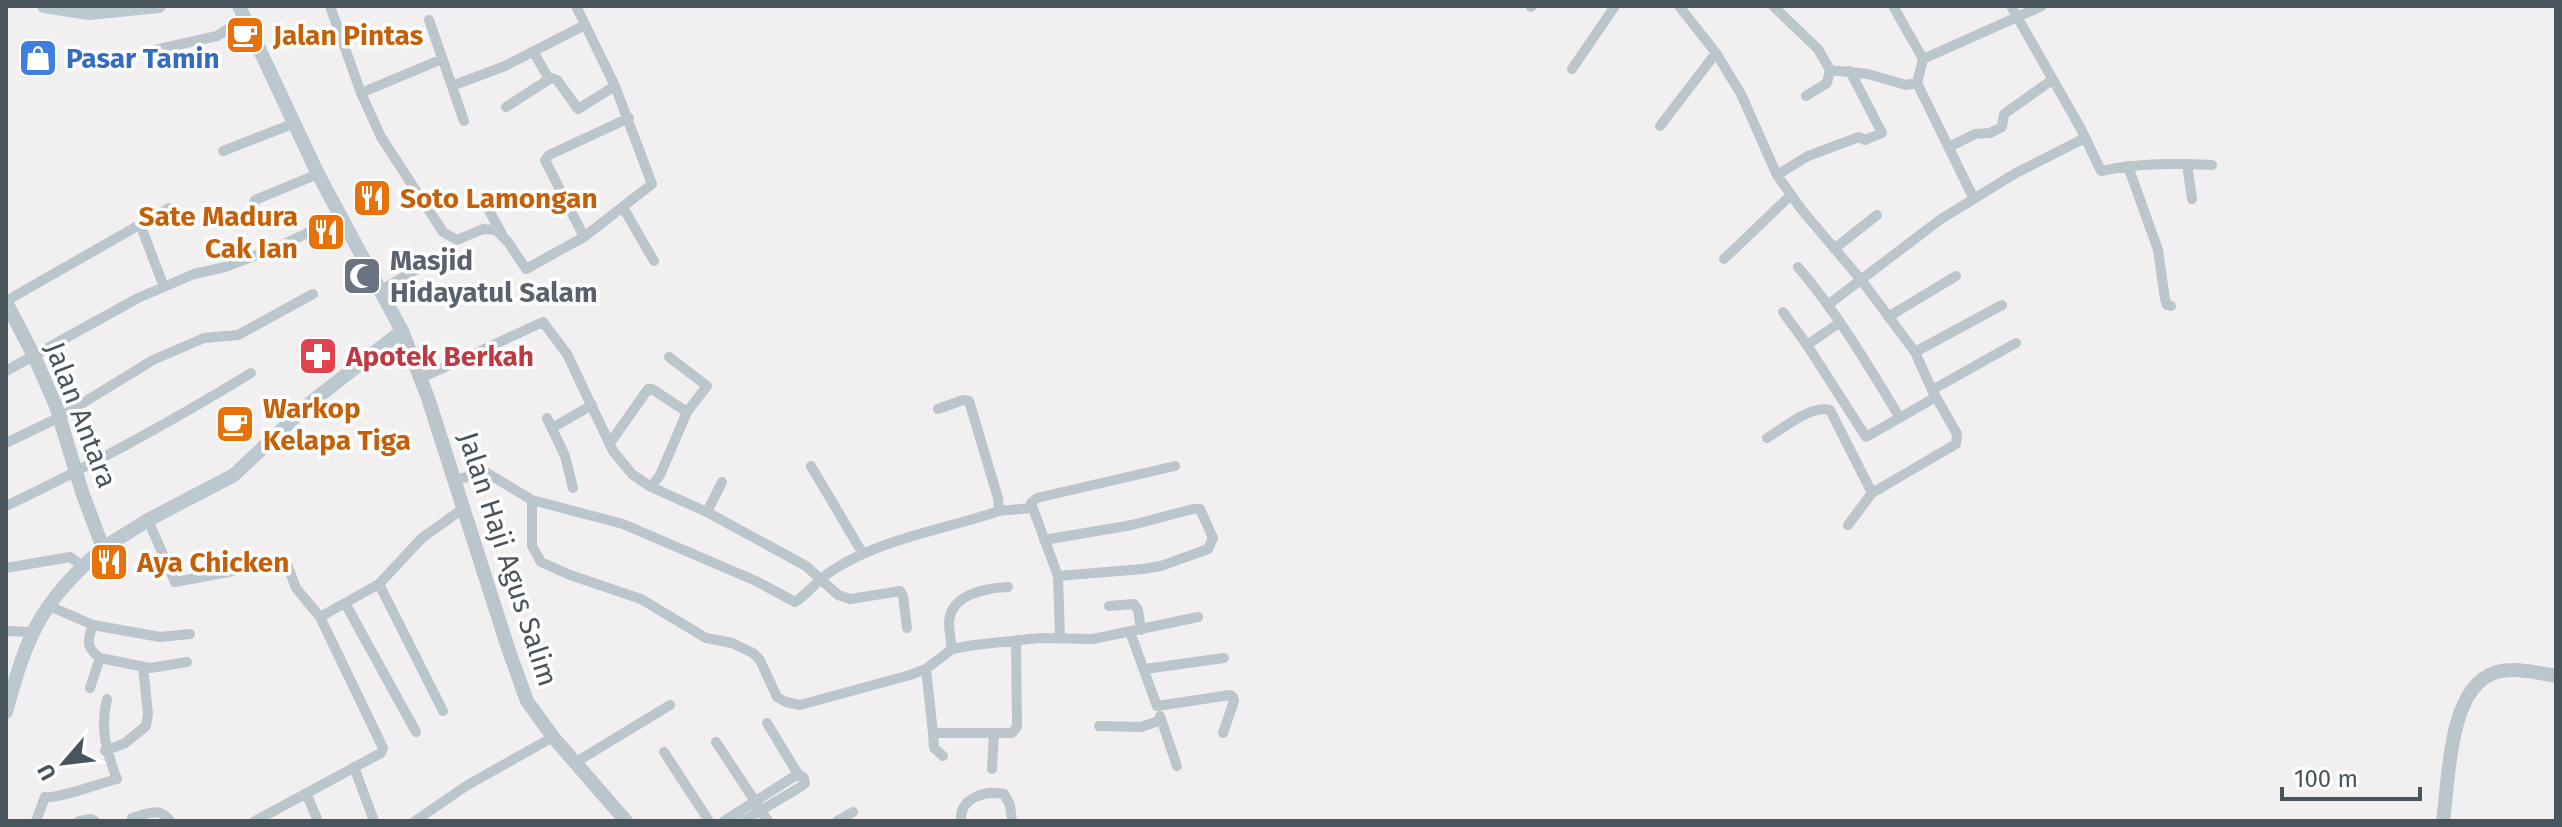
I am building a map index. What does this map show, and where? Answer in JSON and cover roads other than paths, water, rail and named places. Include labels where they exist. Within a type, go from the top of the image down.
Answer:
[{"type":"main road","points":[[44,6],[99,12],[158,6]]},
{"type":"main road","points":[[6,712],[31,632],[47,605],[83,566],[103,548],[148,520],[234,475],[310,403],[402,331],[318,174],[242,12]]},
{"type":"street","points":[[330,6],[361,93],[388,150],[443,232],[457,240],[490,229],[503,236]]},
{"type":"street","points":[[486,205],[526,269],[584,237],[624,209],[652,184],[629,118],[576,6]]},
{"type":"street","points":[[1572,69],[1615,6]]},
{"type":"street","points":[[1679,6],[1716,53],[1747,106],[1777,175],[1915,352],[1957,434],[1958,442],[1872,493],[1848,525]]},
{"type":"street","points":[[1773,6],[1818,49],[1830,70],[1827,83],[1806,96]]},
{"type":"street","points":[[2011,6],[2101,171],[2128,166],[2212,165]]},
{"type":"street","points":[[1923,59],[2042,6]]},
{"type":"street","points":[[1894,7],[1923,59],[1917,83],[1974,199]]},
{"type":"street","points":[[146,52],[217,36],[242,12]]},
{"type":"street","points":[[429,20],[464,121]]},
{"type":"street","points":[[452,86],[505,66],[585,25]]},
{"type":"street","points":[[533,51],[549,79]]},
{"type":"street","points":[[1660,126],[1716,53]]},
{"type":"street","points":[[361,93],[442,59]]},
{"type":"street","points":[[1830,70],[1868,74],[1900,84],[1917,83]]},
{"type":"street","points":[[1777,175],[1826,148],[1882,133],[1850,71]]},
{"type":"street","points":[[506,107],[554,78],[578,109],[615,86]]},
{"type":"street","points":[[1949,147],[1975,134],[1990,133],[2002,127],[2004,114],[2052,80]]},
{"type":"street","points":[[584,237],[545,160],[549,155],[629,118]]},
{"type":"street","points":[[223,151],[295,123]]},
{"type":"street","points":[[1829,304],[1924,230],[2025,168],[2085,138]]},
{"type":"street","points":[[2187,164],[2192,199]]},
{"type":"street","points":[[2128,166],[2158,250],[2165,299],[2171,306]]},
{"type":"street","points":[[251,210],[255,200],[318,174]]},
{"type":"street","points":[[1724,259],[1791,195]]},
{"type":"street","points":[[6,301],[169,208]]},
{"type":"street","points":[[624,209],[654,261]]},
{"type":"street","points":[[1834,249],[1877,215]]},
{"type":"street","points":[[6,371],[138,298],[194,274],[225,267],[276,248],[341,217]]},
{"type":"street","points":[[140,224],[164,287]]},
{"type":"street","points":[[381,290],[431,261]]},
{"type":"street","points":[[1798,267],[1829,304],[1900,418]]},
{"type":"street","points":[[1888,317],[1956,276]]},
{"type":"street","points":[[6,443],[60,417],[153,360],[204,338],[238,335],[313,294]]},
{"type":"street","name":"Jalan Antara","points":[[6,301],[60,417],[103,548]]},
{"type":"street","points":[[1915,352],[2002,305]]},
{"type":"street","points":[[1783,312],[1866,437],[2016,343]]},
{"type":"street","points":[[421,378],[543,322],[567,354],[624,466],[651,487],[707,512],[806,566],[838,595],[850,599],[900,591],[907,628]]},
{"type":"street","points":[[1807,345],[1839,323]]},
{"type":"street","name":"Jalan Haji Agus Salim","points":[[402,331],[421,378],[527,701],[553,737],[626,821]]},
{"type":"street","points":[[651,487],[660,475],[687,412],[707,386],[669,357]]},
{"type":"street","points":[[6,506],[76,473],[179,417],[251,373]]},
{"type":"street","points":[[610,443],[648,389],[687,412]]},
{"type":"street","points":[[938,409],[963,400],[969,401],[1000,504],[999,511]]},
{"type":"street","points":[[573,488],[567,460],[550,423],[592,405]]},
{"type":"street","points":[[1767,438],[1812,412],[1825,408],[1830,410],[1872,493]]},
{"type":"street","points":[[811,466],[863,554]]},
{"type":"street","points":[[1060,637],[1058,576],[1031,503],[1037,498],[1175,466]]},
{"type":"street","points":[[455,481],[482,471],[532,500],[623,524],[756,581],[795,602],[821,578],[888,543],[999,511],[1031,508]]},
{"type":"street","points":[[707,512],[722,482]]},
{"type":"street","points":[[532,500],[532,546],[541,562],[641,599],[706,638],[732,643],[753,653],[760,660],[777,697],[800,705],[926,669],[952,649],[1016,640],[1060,637],[1093,639],[1198,617]]},
{"type":"street","points":[[320,617],[379,584],[422,538],[464,508]]},
{"type":"street","points":[[1044,540],[1132,525],[1193,509],[1200,509],[1203,513],[1213,538],[1208,549],[1161,566],[1058,576]]},
{"type":"street","points":[[148,520],[175,582],[234,571]]},
{"type":"street","points":[[6,568],[70,557],[83,566]]},
{"type":"street","points":[[256,821],[382,751],[382,744],[351,686],[320,617],[296,588],[287,564]]},
{"type":"street","points":[[379,584],[443,711]]},
{"type":"street","points":[[952,649],[949,620],[960,603],[984,588],[1008,587]]},
{"type":"street","points":[[345,603],[416,732]]},
{"type":"street","points":[[1109,606],[1134,604],[1138,610],[1136,631],[1145,669],[1177,766]]},
{"type":"street","points":[[47,605],[93,625],[160,637],[190,634]]},
{"type":"street","points":[[93,625],[87,642],[100,658],[143,667],[187,662]]},
{"type":"street","points":[[6,631],[31,632]]},
{"type":"street","points":[[933,733],[1012,733],[1017,727],[1016,640]]},
{"type":"street","points":[[90,688],[100,658]]},
{"type":"street","points":[[1145,669],[1224,658]]},
{"type":"street","points":[[105,751],[125,743],[146,726],[148,714],[143,667]]},
{"type":"street","points":[[926,669],[934,748],[943,756]]},
{"type":"street","points":[[2443,821],[2452,750],[2469,691],[2481,679],[2501,671],[2556,676]]},
{"type":"street","points":[[1157,706],[1230,695],[1234,701],[1223,733]]},
{"type":"street","points":[[36,821],[50,797],[117,779],[105,751],[102,731],[107,699]]},
{"type":"street","points":[[576,762],[670,705]]},
{"type":"street","points":[[1099,726],[1141,727],[1161,720]]},
{"type":"street","points":[[724,821],[805,783],[767,723]]},
{"type":"street","points":[[992,769],[994,733]]},
{"type":"street","points":[[415,821],[466,786],[553,737]]},
{"type":"street","points":[[716,742],[768,821]]},
{"type":"street","points":[[664,752],[709,821]]},
{"type":"street","points":[[354,767],[374,821]]},
{"type":"street","points":[[961,821],[965,803],[996,792],[1008,799],[1012,821]]},
{"type":"street","points":[[306,793],[318,821]]},
{"type":"street","points":[[743,821],[758,806]]},
{"type":"street","points":[[132,821],[132,818],[155,811],[165,814],[170,821]]},
{"type":"street","points":[[837,821],[853,812]]},
{"type":"street","points":[[79,821],[95,821]]},
{"type":"place","name":"Jalan Pintas","points":[[245,35]]},
{"type":"place","name":"Pasar Tamin","points":[[38,58]]},
{"type":"place","name":"Soto Lamongan","points":[[372,198]]},
{"type":"place","name":"Sate Madura Cak Ian","points":[[326,232]]},
{"type":"place","name":"Masjid Hidayatul Salam","points":[[362,276]]},
{"type":"place","name":"Apotek Berkah","points":[[318,356]]},
{"type":"place","name":"Warkop Kelapa Tiga","points":[[235,424]]},
{"type":"place","name":"Aya Chicken","points":[[109,562]]}]
